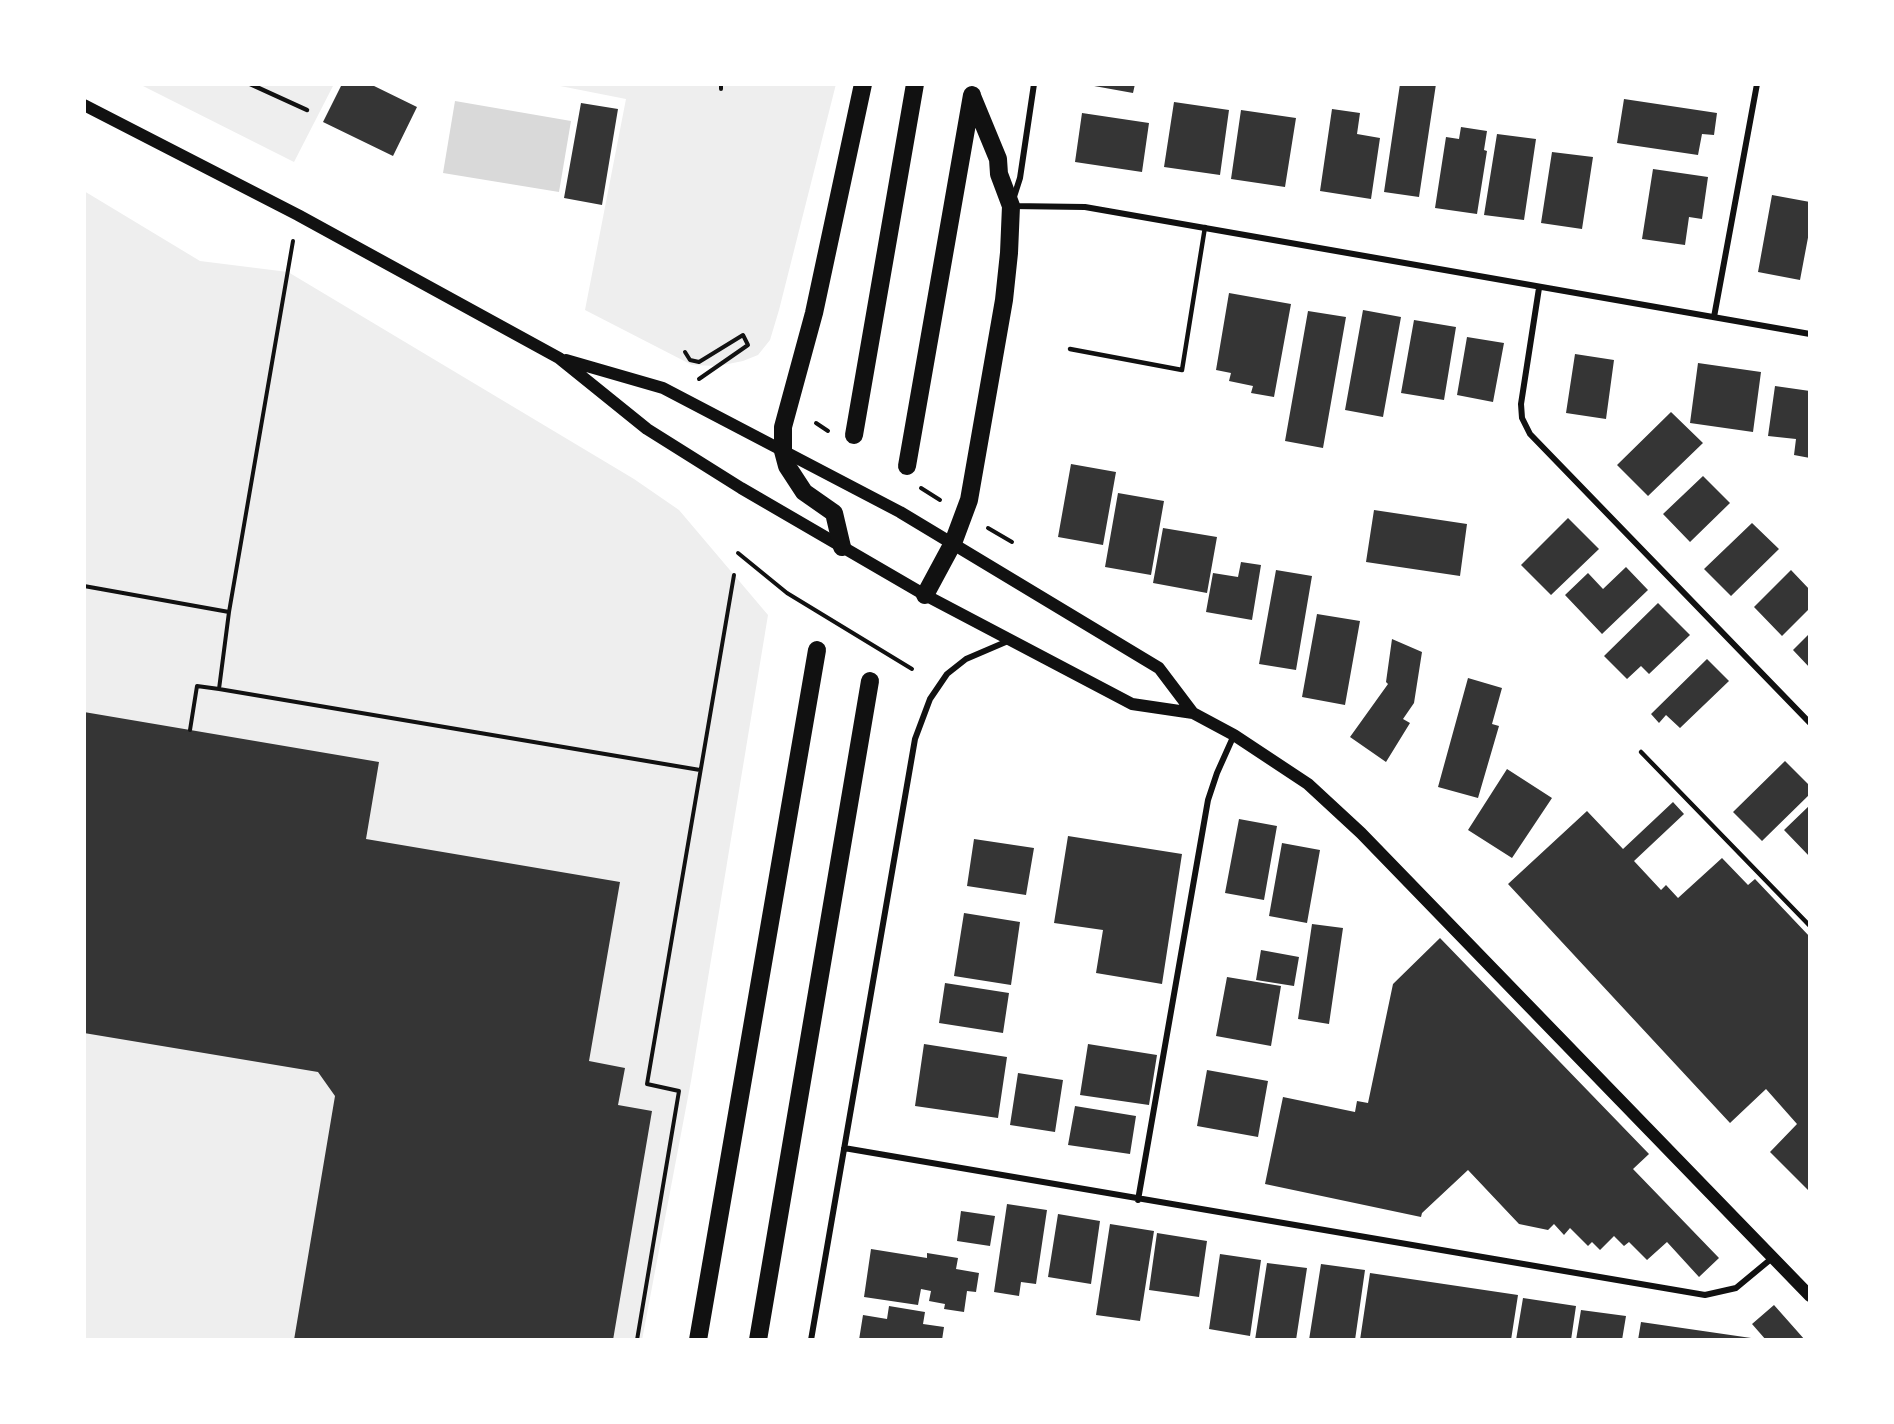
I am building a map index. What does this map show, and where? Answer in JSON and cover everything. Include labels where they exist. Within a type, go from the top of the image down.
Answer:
[{"type":"highway","points":[[842,547],[834,513],[804,492],[787,466],[783,451],[787,408],[814,313],[863,84]]},
{"type":"highway","points":[[854,435],[915,84]]},
{"type":"highway","points":[[925,596],[953,543],[969,500],[1005,300],[1011,206],[999,174],[998,159],[973,90]]},
{"type":"highway","points":[[907,466],[973,90]]},
{"type":"highway","points":[[698,1340],[817,650]]},
{"type":"highway","points":[[758,1340],[870,681]]},
{"type":"main road","points":[[84,105],[298,215],[559,357],[647,429],[925,596],[1132,704],[1193,713],[1234,735],[1308,784],[1354,826],[1810,1296]]},
{"type":"main road","points":[[559,357],[663,388],[936,532],[1159,668],[1193,713]]},
{"type":"street","points":[[1034,84],[1020,178],[1011,206],[1085,207],[1810,334]]},
{"type":"street","points":[[1714,317],[1757,84]]},
{"type":"street","points":[[1539,288],[1521,404],[1522,418],[1530,435],[1810,723]]},
{"type":"street","points":[[811,1340],[919,726],[934,691],[947,674],[966,659],[1008,641]]},
{"type":"street","points":[[1138,1200],[1208,800],[1234,735]]},
{"type":"street","points":[[844,1148],[1705,1295],[1736,1288],[1771,1258]]},
{"type":"lane","points":[[250,84],[307,110]]},
{"type":"lane","points":[[1070,349],[1182,370],[1205,227]]},
{"type":"lane","points":[[1641,752],[1810,926]]},
{"type":"path","points":[[219,689],[229,612],[298,215]]},
{"type":"path","points":[[685,352],[690,360],[699,362],[743,335],[747,345],[699,378]]},
{"type":"path","points":[[988,528],[1012,542]]},
{"type":"path","points":[[738,553],[786,593],[912,669]]},
{"type":"path","points":[[637,1340],[679,1090],[647,1084],[734,575]]},
{"type":"path","points":[[84,586],[229,612]]},
{"type":"path","points":[[190,730],[197,686],[700,770]]},
{"type":"shaded area","points":[[139,84],[334,84],[294,162]]},
{"type":"shaded area","points":[[550,84],[836,84],[779,310],[770,340],[758,355],[743,361],[718,366],[692,365],[585,310],[626,99]]},
{"type":"shaded area","points":[[455,101],[571,121],[559,192],[443,173]]},
{"type":"shaded area","points":[[84,191],[200,261],[288,272],[634,479],[679,510],[768,615],[691,1081],[642,1340],[84,1340]]},
{"type":"building","points":[[342,84],[370,84],[417,107],[393,156],[323,122]]},
{"type":"building","points":[[1083,84],[1135,84],[1133,93]]},
{"type":"building","points":[[1400,84],[1436,84],[1419,197],[1384,192]]},
{"type":"building","points":[[1624,99],[1717,113],[1714,135],[1702,134],[1698,155],[1617,143]]},
{"type":"building","points":[[1174,102],[1229,110],[1220,175],[1164,167]]},
{"type":"building","points":[[581,103],[618,109],[602,205],[564,198]]},
{"type":"building","points":[[1332,109],[1360,113],[1357,134],[1380,138],[1371,199],[1320,191]]},
{"type":"building","points":[[1241,110],[1296,118],[1285,187],[1231,179]]},
{"type":"building","points":[[1082,113],[1149,123],[1142,172],[1075,162]]},
{"type":"building","points":[[1461,127],[1487,131],[1484,150],[1487,151],[1477,214],[1435,208],[1446,137],[1459,139]]},
{"type":"building","points":[[1497,134],[1536,139],[1524,220],[1484,215]]},
{"type":"building","points":[[1552,152],[1593,157],[1582,229],[1541,223]]},
{"type":"building","points":[[1653,169],[1708,177],[1702,219],[1689,217],[1685,245],[1642,239]]},
{"type":"building","points":[[1772,195],[1810,202],[1810,227],[1800,280],[1758,272]]},
{"type":"building","points":[[1229,293],[1291,304],[1274,397],[1251,393],[1253,386],[1229,381],[1231,373],[1216,370]]},
{"type":"building","points":[[1363,310],[1401,317],[1383,417],[1345,410]]},
{"type":"building","points":[[1308,311],[1346,317],[1323,448],[1285,441]]},
{"type":"building","points":[[1414,320],[1456,327],[1444,400],[1401,393]]},
{"type":"building","points":[[1467,337],[1504,343],[1493,402],[1457,395]]},
{"type":"building","points":[[1575,354],[1614,360],[1606,419],[1566,413]]},
{"type":"building","points":[[1698,363],[1761,372],[1753,432],[1690,423]]},
{"type":"building","points":[[1775,386],[1810,391],[1810,458],[1794,455],[1796,439],[1768,436]]},
{"type":"building","points":[[1671,412],[1703,443],[1648,496],[1617,465]]},
{"type":"building","points":[[1071,464],[1116,472],[1103,545],[1058,537]]},
{"type":"building","points":[[1703,476],[1730,503],[1690,542],[1663,514]]},
{"type":"building","points":[[1118,493],[1164,501],[1151,575],[1105,567]]},
{"type":"building","points":[[1374,510],[1467,524],[1460,576],[1366,562]]},
{"type":"building","points":[[1568,518],[1599,549],[1551,595],[1521,565]]},
{"type":"building","points":[[1752,523],[1779,549],[1731,596],[1704,569]]},
{"type":"building","points":[[1163,528],[1217,537],[1207,593],[1153,583]]},
{"type":"building","points":[[1241,562],[1261,565],[1252,620],[1206,612],[1213,573],[1238,577]]},
{"type":"building","points":[[1626,567],[1648,590],[1602,634],[1565,595],[1588,573],[1603,589]]},
{"type":"building","points":[[1276,570],[1312,576],[1296,670],[1259,664]]},
{"type":"building","points":[[1791,570],[1810,590],[1810,608],[1782,636],[1754,607]]},
{"type":"building","points":[[1658,603],[1690,635],[1649,674],[1641,666],[1627,679],[1604,656]]},
{"type":"building","points":[[1317,614],[1360,621],[1345,705],[1302,697]]},
{"type":"building","points":[[1810,633],[1810,668],[1793,650]]},
{"type":"building","points":[[1392,639],[1422,652],[1414,703],[1403,719],[1410,723],[1386,762],[1350,737],[1388,684],[1386,682]]},
{"type":"building","points":[[1707,659],[1729,681],[1680,728],[1666,715],[1659,723],[1651,714]]},
{"type":"building","points":[[1468,678],[1502,688],[1492,724],[1499,726],[1478,798],[1438,787]]},
{"type":"building","points":[[84,712],[379,762],[366,839],[620,882],[589,1061],[625,1068],[618,1105],[652,1111],[613,1340],[294,1340],[335,1096],[318,1072],[84,1033]]},
{"type":"building","points":[[1785,761],[1810,786],[1810,794],[1762,841],[1733,812]]},
{"type":"building","points":[[1507,769],[1552,798],[1512,858],[1468,830]]},
{"type":"building","points":[[1673,802],[1684,814],[1634,861],[1661,890],[1666,885],[1678,898],[1722,858],[1748,885],[1755,879],[1810,937],[1810,1192],[1770,1152],[1797,1124],[1766,1089],[1730,1123],[1508,884],[1587,811],[1623,849]]},
{"type":"building","points":[[1810,805],[1810,857],[1784,830]]},
{"type":"building","points":[[1239,819],[1277,826],[1264,900],[1225,893]]},
{"type":"building","points":[[1068,836],[1182,854],[1162,984],[1096,973],[1103,930],[1054,923]]},
{"type":"building","points":[[974,839],[1034,848],[1026,895],[967,886]]},
{"type":"building","points":[[1282,843],[1320,850],[1307,923],[1269,916]]},
{"type":"building","points":[[964,913],[1020,922],[1011,985],[954,976]]},
{"type":"building","points":[[1312,924],[1343,928],[1329,1024],[1298,1019]]},
{"type":"building","points":[[1440,938],[1649,1154],[1633,1169],[1719,1258],[1699,1277],[1667,1242],[1647,1260],[1629,1242],[1624,1246],[1614,1236],[1600,1250],[1592,1242],[1588,1246],[1570,1228],[1564,1235],[1554,1224],[1548,1230],[1519,1224],[1468,1170],[1422,1213],[1421,1217],[1265,1184],[1283,1097],[1355,1112],[1357,1101],[1368,1103],[1393,984]]},
{"type":"building","points":[[1261,950],[1299,957],[1294,986],[1256,980]]},
{"type":"building","points":[[1227,977],[1281,986],[1271,1046],[1216,1036]]},
{"type":"building","points":[[945,983],[1009,993],[1003,1033],[939,1023]]},
{"type":"building","points":[[924,1044],[1007,1057],[998,1118],[915,1106]]},
{"type":"building","points":[[1088,1044],[1157,1055],[1149,1105],[1080,1095]]},
{"type":"building","points":[[1207,1070],[1268,1081],[1258,1137],[1197,1126]]},
{"type":"building","points":[[1018,1073],[1063,1080],[1055,1132],[1010,1125]]},
{"type":"building","points":[[1075,1106],[1136,1116],[1130,1154],[1068,1145]]},
{"type":"building","points":[[1007,1204],[1047,1210],[1036,1284],[1021,1282],[1019,1296],[994,1292]]},
{"type":"building","points":[[961,1211],[995,1216],[990,1246],[957,1241]]},
{"type":"building","points":[[1058,1214],[1100,1221],[1091,1284],[1048,1277]]},
{"type":"building","points":[[1110,1224],[1154,1231],[1140,1321],[1096,1315]]},
{"type":"building","points":[[1157,1233],[1207,1241],[1199,1297],[1149,1290]]},
{"type":"building","points":[[871,1249],[927,1258],[927,1253],[958,1258],[956,1269],[979,1273],[976,1292],[967,1291],[964,1312],[944,1309],[945,1304],[929,1301],[931,1291],[921,1289],[918,1305],[864,1297]]},
{"type":"building","points":[[1220,1254],[1261,1260],[1250,1336],[1209,1329]]},
{"type":"building","points":[[1267,1263],[1307,1268],[1296,1340],[1255,1340]]},
{"type":"building","points":[[1321,1264],[1365,1270],[1355,1340],[1309,1340]]},
{"type":"building","points":[[1370,1273],[1518,1295],[1511,1340],[1360,1340]]},
{"type":"building","points":[[1523,1298],[1576,1306],[1571,1340],[1516,1340]]},
{"type":"building","points":[[1774,1305],[1805,1340],[1766,1340],[1752,1324]]},
{"type":"building","points":[[889,1306],[925,1312],[923,1324],[944,1327],[942,1340],[859,1340],[863,1315],[887,1319]]},
{"type":"building","points":[[1581,1310],[1626,1316],[1622,1340],[1576,1340]]},
{"type":"building","points":[[1641,1322],[1758,1339],[1758,1340],[1638,1340]]}]
